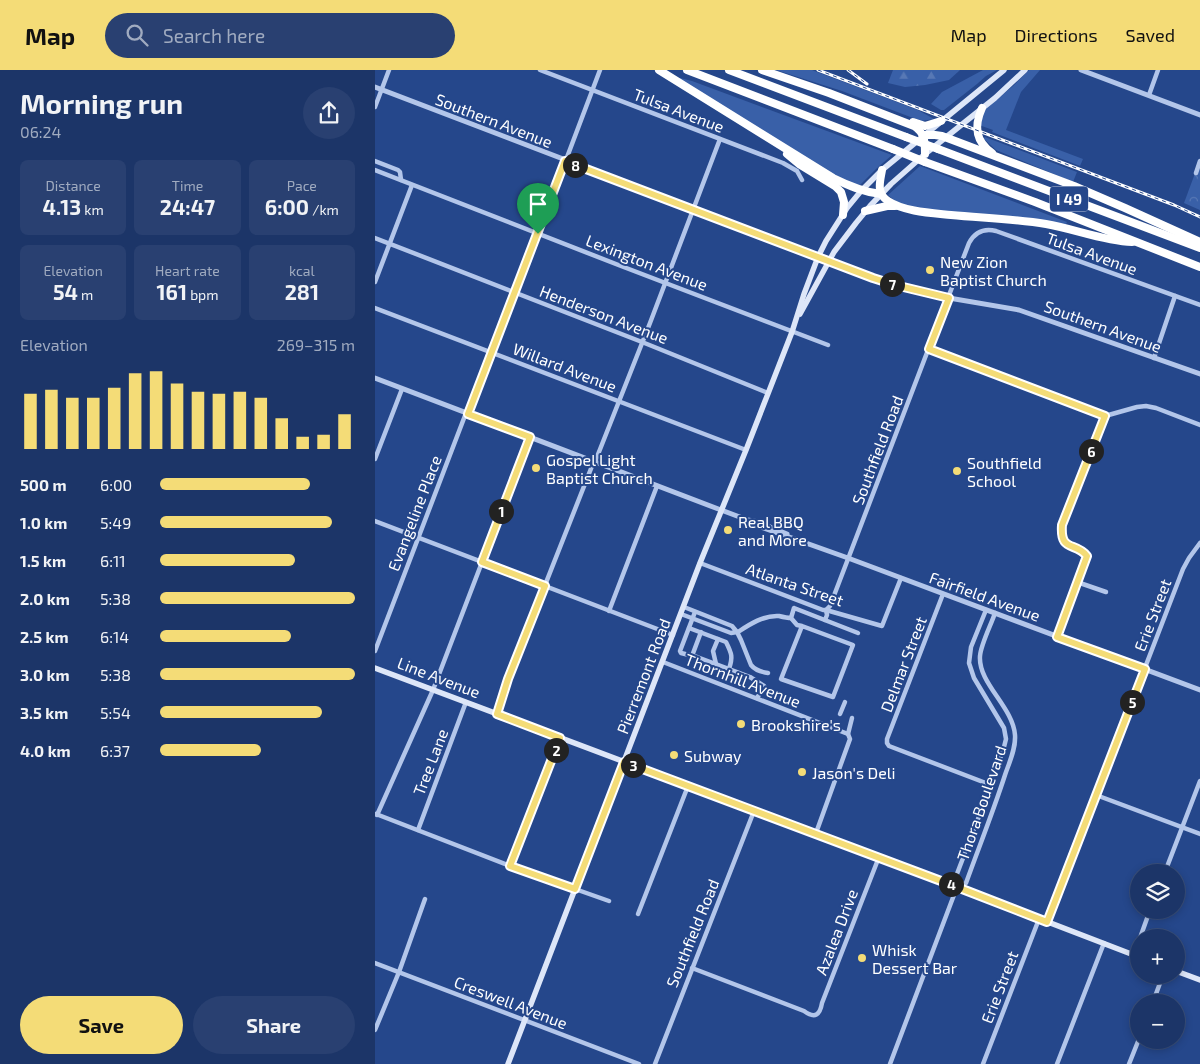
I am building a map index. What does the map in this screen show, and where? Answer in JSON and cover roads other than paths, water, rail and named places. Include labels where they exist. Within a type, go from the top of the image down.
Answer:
[{"type":"highway","points":[[659,70],[833,178],[861,191],[881,194]]},
{"type":"highway","name":"I 49","points":[[687,70],[893,149],[925,158],[984,183],[1200,267]]},
{"type":"highway","name":"I 49","points":[[729,70],[1200,248]]},
{"type":"highway","points":[[762,70],[829,93],[919,129],[925,141],[925,158]]},
{"type":"highway","points":[[982,108],[977,122],[979,138],[986,148],[997,157]]},
{"type":"highway","points":[[909,124],[915,122],[925,126],[941,121]]},
{"type":"highway","points":[[923,135],[935,135],[946,138],[1074,186],[1200,242]]},
{"type":"highway","points":[[769,138],[799,164],[835,186],[841,192],[844,202],[843,215]]},
{"type":"highway","points":[[882,170],[881,194],[887,200],[899,206]]},
{"type":"highway","points":[[865,211],[887,206],[899,206],[930,213],[1047,224],[1119,242],[1140,243]]},
{"type":"main road","name":"Pierremont Road","points":[[508,1064],[700,563],[793,329],[818,257],[826,241],[861,191],[882,170],[923,135],[1004,70]]},
{"type":"main road","name":"Pierremont Road","points":[[793,329],[829,261],[865,211],[881,194],[1025,70]]},
{"type":"main road","name":"Line Avenue","points":[[375,668],[879,857],[1130,954]]},
{"type":"main road","points":[[1185,974],[1200,980]]},
{"type":"street","points":[[375,107],[389,70]]},
{"type":"street","name":"Tulsa Avenue","points":[[540,70],[783,163],[797,171],[802,180]]},
{"type":"street","name":"Evangeline Place","points":[[375,651],[600,70]]},
{"type":"street","points":[[1149,96],[1158,70]]},
{"type":"street","points":[[1084,71],[1200,115]]},
{"type":"street","name":"Southern Avenue","points":[[375,88],[884,282],[949,298],[1019,310],[1200,374]]},
{"type":"street","points":[[497,714],[508,679],[619,401],[720,139]]},
{"type":"street","name":"Lexington Avenue","points":[[375,161],[398,170],[401,180]]},
{"type":"street","points":[[1196,173],[1200,161]]},
{"type":"street","name":"Lexington Avenue","points":[[375,170],[664,283],[793,329],[828,345]]},
{"type":"street","points":[[375,282],[412,185]]},
{"type":"street","name":"Tulsa Avenue","points":[[976,234],[984,230],[996,231],[1200,305]]},
{"type":"street","name":"Southfield Road","points":[[826,610],[830,606],[969,243],[976,234]]},
{"type":"street","name":"Henderson Avenue","points":[[375,238],[768,393]]},
{"type":"street","points":[[1154,358],[1175,296]]},
{"type":"street","name":"Willard Avenue","points":[[375,308],[746,450]]},
{"type":"street","points":[[929,349],[1105,416],[1146,406],[1200,425]]},
{"type":"street","name":"Fairfield Avenue","points":[[375,378],[745,520],[758,522],[796,539],[1200,690]]},
{"type":"street","points":[[375,459],[402,388]]},
{"type":"street","points":[[1057,637],[1086,558],[1086,554],[1063,541],[1061,535],[1062,525],[1105,416]]},
{"type":"street","points":[[530,437],[433,690],[376,814],[510,866],[609,901]]},
{"type":"street","points":[[609,611],[657,486]]},
{"type":"street","name":"Thornhill Avenue","points":[[375,521],[673,635]]},
{"type":"street","name":"Erie Street","points":[[1047,922],[1183,569],[1200,543]]},
{"type":"street","name":"Atlanta Street","points":[[700,563],[823,610],[882,626],[901,578]]},
{"type":"street","points":[[1077,582],[1106,592]]},
{"type":"street","name":"Delmar Street","points":[[943,594],[887,743],[889,746],[991,785]]},
{"type":"street","points":[[684,607],[732,626],[737,632],[753,668],[768,674]]},
{"type":"street","points":[[791,618],[794,608],[858,633]]},
{"type":"street","points":[[825,620],[826,610]]},
{"type":"street","name":"Thora Boulevard","points":[[889,1064],[957,887],[955,879],[1005,747],[1005,735],[1001,722],[974,678],[969,662],[971,648],[985,610]]},
{"type":"street","points":[[695,612],[680,651],[681,653],[716,664],[750,678],[763,686],[757,698]]},
{"type":"street","name":"Thora Boulevard","points":[[957,887],[966,883],[1001,788],[1015,741],[1011,718],[985,676],[980,663],[982,648],[995,613]]},
{"type":"street","points":[[681,614],[731,633],[737,632],[767,617],[791,618],[797,624],[853,645],[833,697],[781,679],[802,626]]},
{"type":"street","points":[[689,628],[726,642],[733,658],[729,669]]},
{"type":"street","points":[[692,656],[701,632]]},
{"type":"street","points":[[716,664],[713,651],[719,639]]},
{"type":"street","name":"Thornhill Avenue","points":[[663,662],[845,733]]},
{"type":"street","name":"Tree Lane","points":[[418,830],[466,702]]},
{"type":"street","points":[[840,714],[845,702]]},
{"type":"street","points":[[816,834],[850,739],[845,733],[853,718]]},
{"type":"street","points":[[510,866],[560,738]]},
{"type":"street","points":[[1168,864],[1200,781]]},
{"type":"street","points":[[638,914],[688,786]]},
{"type":"street","points":[[1096,795],[1200,834]]},
{"type":"street","name":"Southfield Road","points":[[655,1064],[754,811]]},
{"type":"street","name":"Azalea Drive","points":[[692,968],[812,1016],[816,1015],[820,1012],[879,857]]},
{"type":"street","points":[[375,1030],[399,972],[425,899]]},
{"type":"street","name":"Erie Street","points":[[983,1064],[1039,919]]},
{"type":"street","points":[[1057,1064],[1104,943]]},
{"type":"street","name":"Creswell Avenue","points":[[375,963],[639,1064]]},
{"type":"street","points":[[1129,1064],[1135,1049]]},
{"type":"railway","points":[[818,70],[1174,205],[1200,217]]},
{"type":"railway","points":[[848,70],[867,84]]},
{"type":"place","name":"New Zion Baptist Church","points":[[930,270]]},
{"type":"place","name":"Gospel Light Baptist Church","points":[[536,468]]},
{"type":"place","name":"Southfield School","points":[[957,471]]},
{"type":"place","name":"Real BBQ and More","points":[[728,530]]},
{"type":"place","name":"Brookshire's","points":[[741,724]]},
{"type":"place","name":"Subway","points":[[674,755]]},
{"type":"place","name":"Jason's Deli","points":[[802,772]]},
{"type":"place","name":"Whisk Dessert Bar","points":[[862,958]]}]
